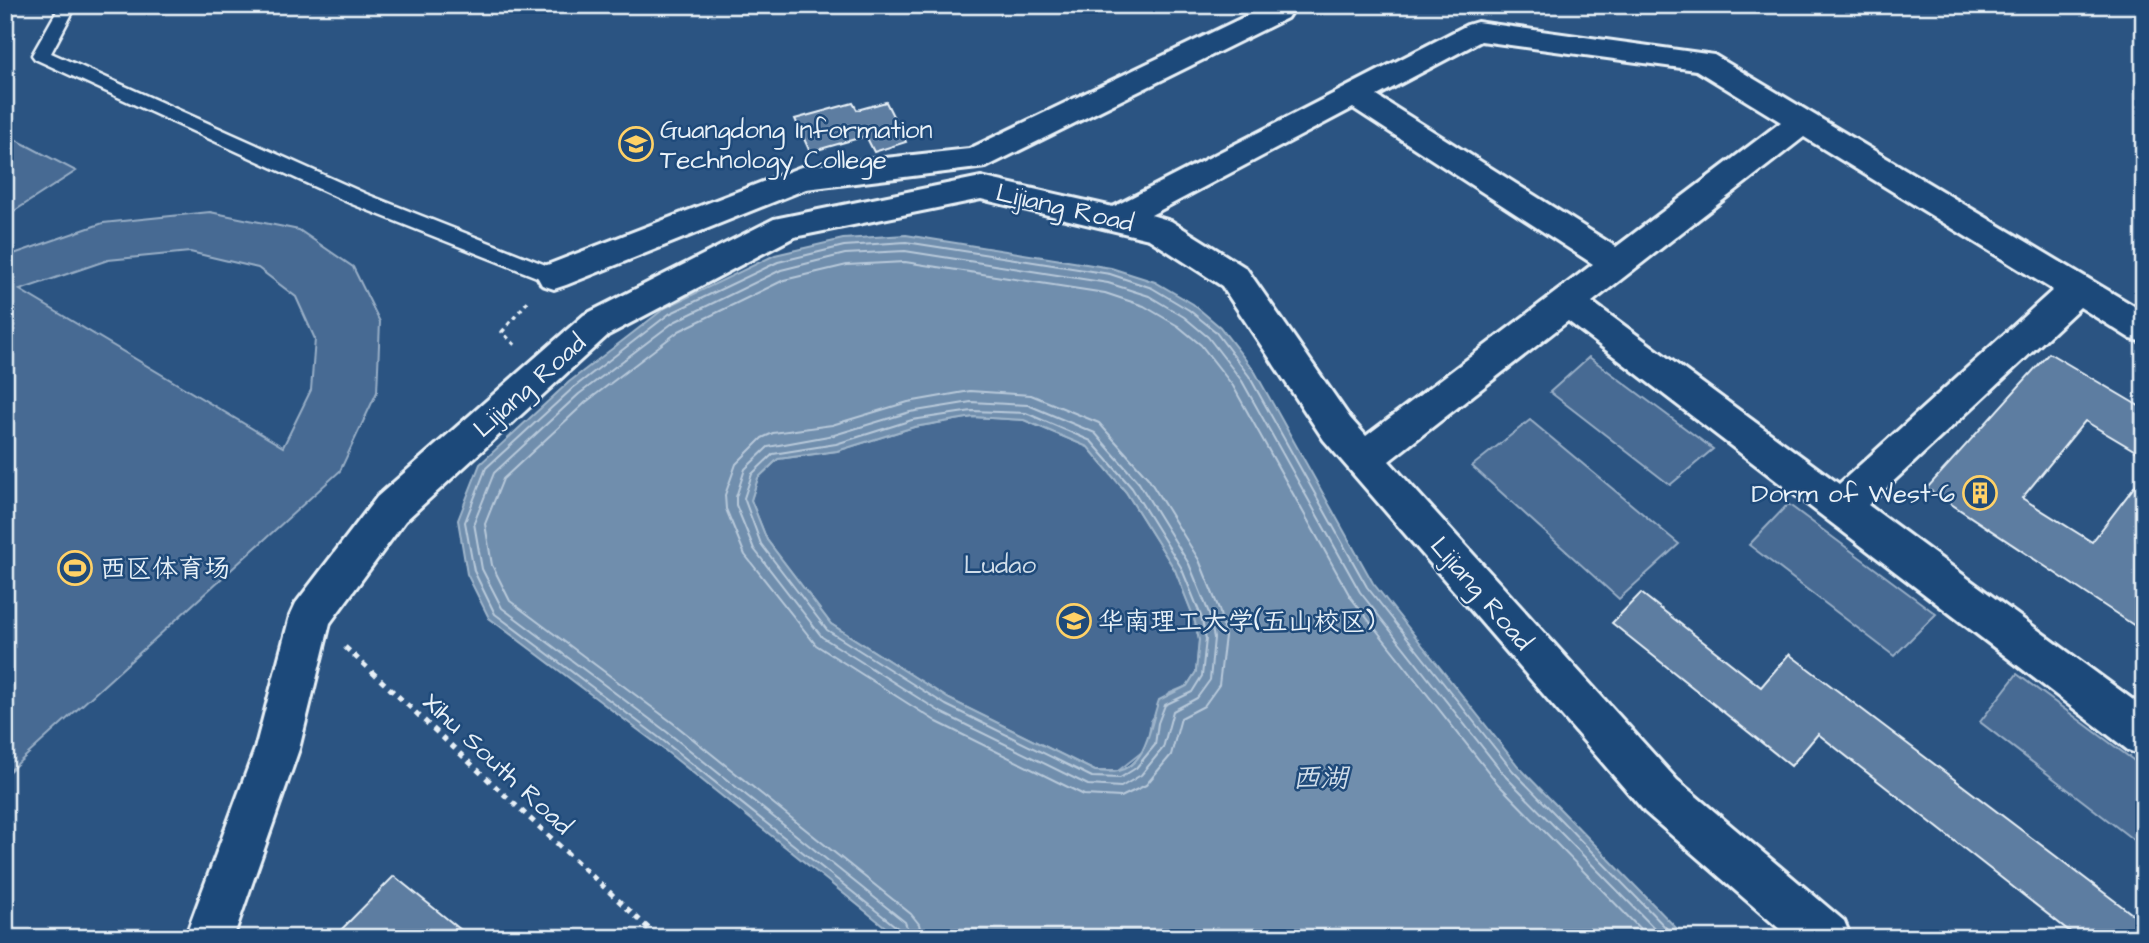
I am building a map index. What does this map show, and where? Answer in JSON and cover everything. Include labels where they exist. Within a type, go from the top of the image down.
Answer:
[{"type":"street","points":[[554,276],[801,178],[975,159],[1277,12]]},
{"type":"street","points":[[1119,218],[1477,31],[1704,62],[2144,329]]},
{"type":"street","points":[[1354,95],[1618,264]]},
{"type":"street","points":[[1363,459],[1802,122]]},
{"type":"street","name":"Lijiang Road","points":[[209,938],[277,749],[311,616],[391,509],[596,325],[786,227],[981,188],[1159,229],[1234,277],[1337,429],[1661,796],[1827,938]]},
{"type":"street","points":[[1840,507],[2077,289]]},
{"type":"street","points":[[1568,302],[2144,735]]},
{"type":"lane","points":[[64,5],[66,8],[41,55],[359,199],[554,276]]},
{"type":"path","name":"Xihu South Road","points":[[311,616],[659,938]]},
{"type":"green space","points":[[5,134],[76,171],[5,217]]},
{"type":"green space","points":[[210,212],[299,230],[353,267],[380,322],[377,392],[340,471],[5,775],[5,257],[103,223]],"holes":[[[190,252],[258,268],[296,297],[315,339],[311,390],[283,447],[20,290],[108,260]]]},
{"type":"green space","points":[[1589,357],[1713,449],[1670,485],[1550,392]]},
{"type":"green space","name":"Ludao","points":[[973,417],[1024,420],[1088,447],[1126,492],[1175,570],[1194,618],[1199,640],[1196,672],[1187,686],[1170,693],[1151,721],[1148,742],[1142,752],[1118,771],[1095,771],[949,699],[831,624],[767,540],[751,500],[758,478],[778,459],[837,451],[914,427]]},
{"type":"green space","points":[[1530,420],[1679,544],[1619,599],[1472,466]]},
{"type":"green space","points":[[1788,504],[1936,614],[1894,656],[1749,545]]},
{"type":"green space","points":[[2017,674],[2144,768],[2144,848],[1980,722]]},
{"type":"water","name":"西湖","points":[[906,235],[1111,268],[1155,282],[1193,304],[1220,327],[1255,372],[1373,583],[1518,766],[1686,938],[899,938],[657,744],[489,618],[467,574],[458,520],[480,464],[569,382],[665,308],[775,255],[843,239]],"holes":[[[973,417],[1024,420],[1088,447],[1126,492],[1175,570],[1194,618],[1199,640],[1196,672],[1187,686],[1159,700],[1142,752],[1128,767],[1118,771],[1095,771],[949,699],[831,624],[767,540],[751,500],[758,478],[778,459],[837,451],[914,427]]]},
{"type":"building","points":[[886,102],[906,142],[874,152],[866,136],[810,152],[795,119],[853,103],[857,110]]},
{"type":"building","name":"Dorm of West-6","points":[[2049,353],[2144,409],[2144,456],[2085,421],[2022,498],[2092,542],[2144,474],[2144,632],[1927,488]]},
{"type":"building","points":[[1641,593],[1761,687],[1789,654],[2144,923],[2144,938],[2078,938],[1818,734],[1791,766],[1612,623]]},
{"type":"building","points":[[394,876],[471,938],[333,938]]},
{"type":"place","name":"Guangdong Information Technology College","points":[[636,144]]},
{"type":"place","name":"Dorm of West-6","points":[[1980,493]]},
{"type":"place","name":"西区体育场","points":[[75,568]]},
{"type":"place","name":"华南理工大学(五山校区)","points":[[1074,621]]}]
